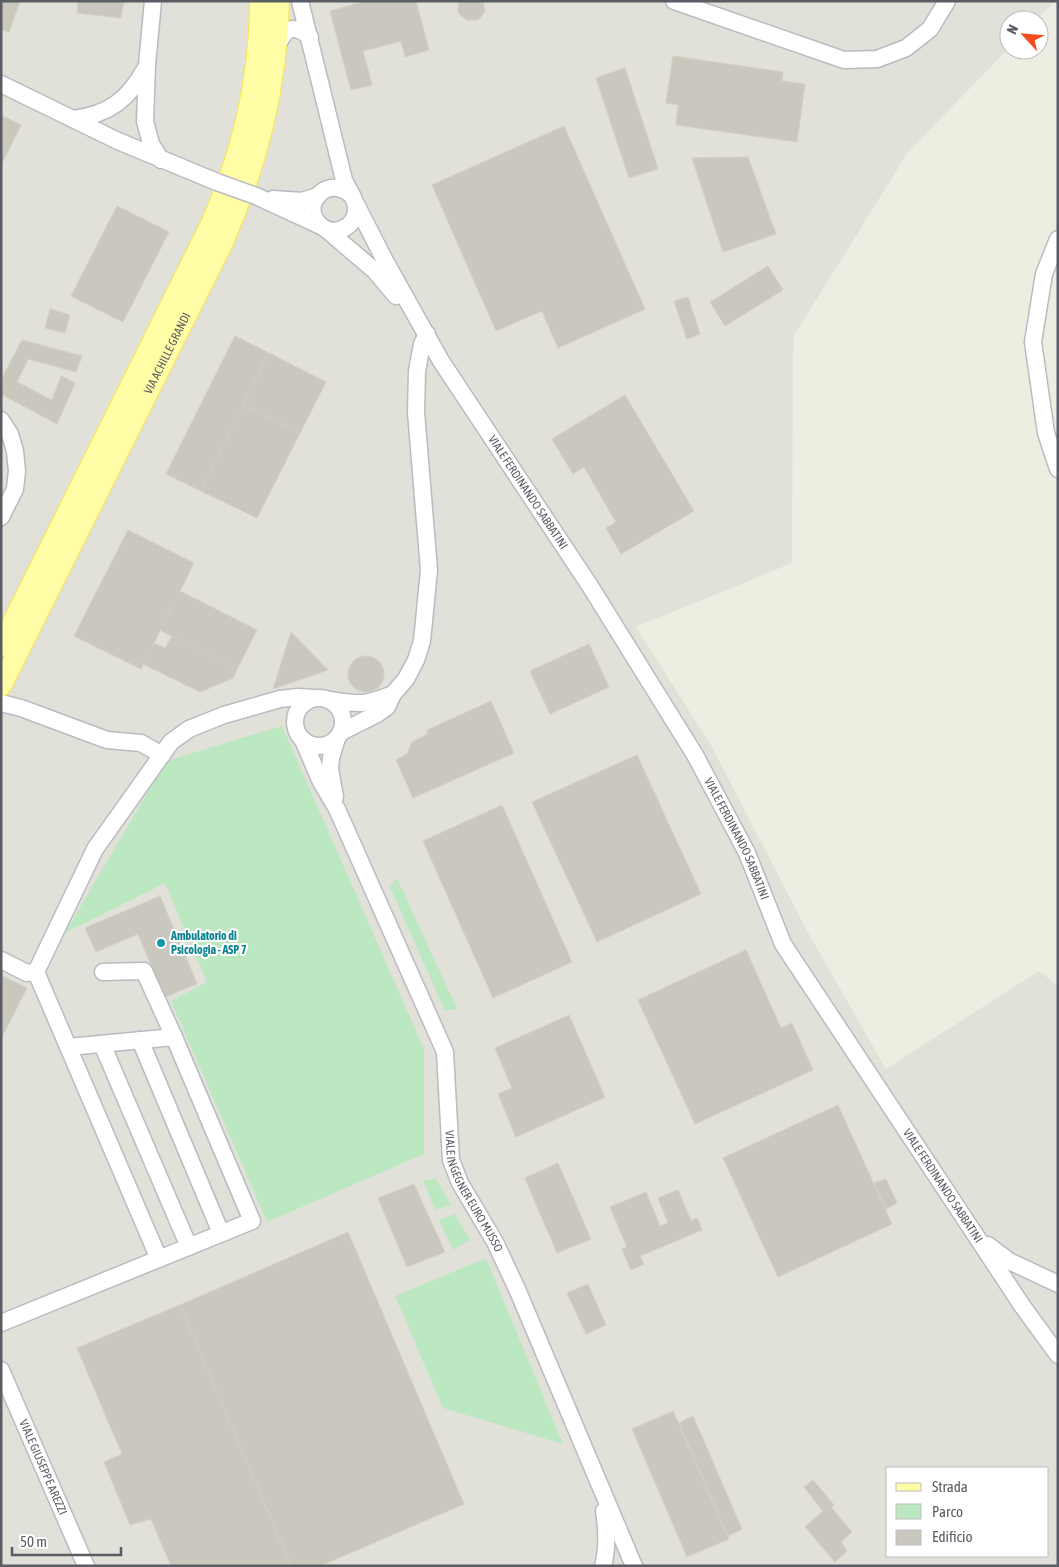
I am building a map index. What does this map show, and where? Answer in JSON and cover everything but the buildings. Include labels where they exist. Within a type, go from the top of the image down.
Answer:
[{"type":"main road","name":"VIA ACHILLE GRANDI","points":[[1,646],[225,194],[246,122],[256,64],[260,1]]},
{"type":"main road","name":"VIA ACHILLE GRANDI","points":[[1,686],[238,210],[249,180],[270,96],[277,46],[279,1]]},
{"type":"street","points":[[153,1],[147,65],[145,121],[151,144],[161,160]]},
{"type":"street","points":[[300,1],[344,180],[384,259],[424,329],[417,371],[416,412],[429,570],[422,641],[416,660],[406,679],[393,694],[387,707],[378,714],[339,735],[331,743],[317,746],[303,740],[298,734],[295,717],[302,705],[321,699],[335,704],[340,710],[343,724],[339,735],[332,758],[330,769],[337,809]]},
{"type":"street","points":[[674,1],[844,60],[876,59],[906,48],[930,29],[948,1]]},
{"type":"street","points":[[277,46],[283,34],[289,29],[301,30],[310,37]]},
{"type":"street","points":[[74,119],[92,116],[115,105],[138,83],[147,65]]},
{"type":"street","points":[[1,84],[118,141],[161,160],[256,196],[324,228],[334,231],[346,227],[355,217],[354,200],[342,189],[336,187],[329,188],[302,201],[286,201],[256,196]]},
{"type":"street","points":[[338,158],[332,182],[320,193],[313,208],[314,215],[324,228],[375,271],[424,329]]},
{"type":"street","points":[[1058,239],[1044,274],[1033,342],[1046,433],[1058,468]]},
{"type":"street","name":"VIALE FERDINANDO SABBATINI","points":[[424,329],[441,361],[590,586],[695,755],[747,853],[783,944],[1023,1307],[1057,1354]]},
{"type":"street","points":[[1,420],[10,434],[15,451],[17,471],[15,489],[1,517]]},
{"type":"street","points":[[159,1259],[36,972],[95,849],[171,742],[189,729],[224,715],[280,700],[298,697],[368,704],[393,694]]},
{"type":"street","points":[[1,703],[21,708],[108,740],[141,743],[162,755]]},
{"type":"street","points":[[256,707],[286,714],[295,724]]},
{"type":"street","points":[[303,740],[321,782],[337,809]]},
{"type":"street","name":"VIALE INGEGNER EURO MUSSO","points":[[337,809],[445,1052],[451,1160],[457,1176],[495,1242],[517,1289],[634,1566]]},
{"type":"street","points":[[1,960],[27,973],[36,972]]},
{"type":"street","points":[[1,1324],[252,1220],[144,970],[103,972]]},
{"type":"street","points":[[68,1047],[174,1037]]},
{"type":"street","points":[[140,1040],[221,1234]]},
{"type":"street","points":[[102,1044],[189,1247]]},
{"type":"street","points":[[977,1236],[1009,1261],[1058,1284]]},
{"type":"street","name":"VIALE GIUSEPPE AREZZI","points":[[1,1370],[86,1566]]},
{"type":"street","points":[[599,1484],[607,1533],[606,1556],[603,1566]]},
{"type":"shaded area","points":[[1,1],[1055,1],[1046,10],[999,10],[999,58],[908,152],[793,337],[792,563],[636,627],[712,747],[806,929],[886,1069],[1039,971],[1058,986],[1058,1566],[1,1566]]},
{"type":"green space","points":[[282,726],[424,1049],[424,1154],[267,1222],[171,1001],[207,982],[165,883],[65,933],[166,761]]},
{"type":"green space","points":[[397,878],[457,1009],[445,1011],[390,887]]},
{"type":"green space","points":[[436,1179],[451,1205],[435,1210],[423,1180]]},
{"type":"green space","points":[[455,1214],[470,1240],[453,1250],[439,1220]]},
{"type":"green space","points":[[486,1258],[563,1444],[443,1408],[395,1296]]},
{"type":"place","name":"Ambulatorio di Psicologia - ASP 7","points":[[161,943]]}]
